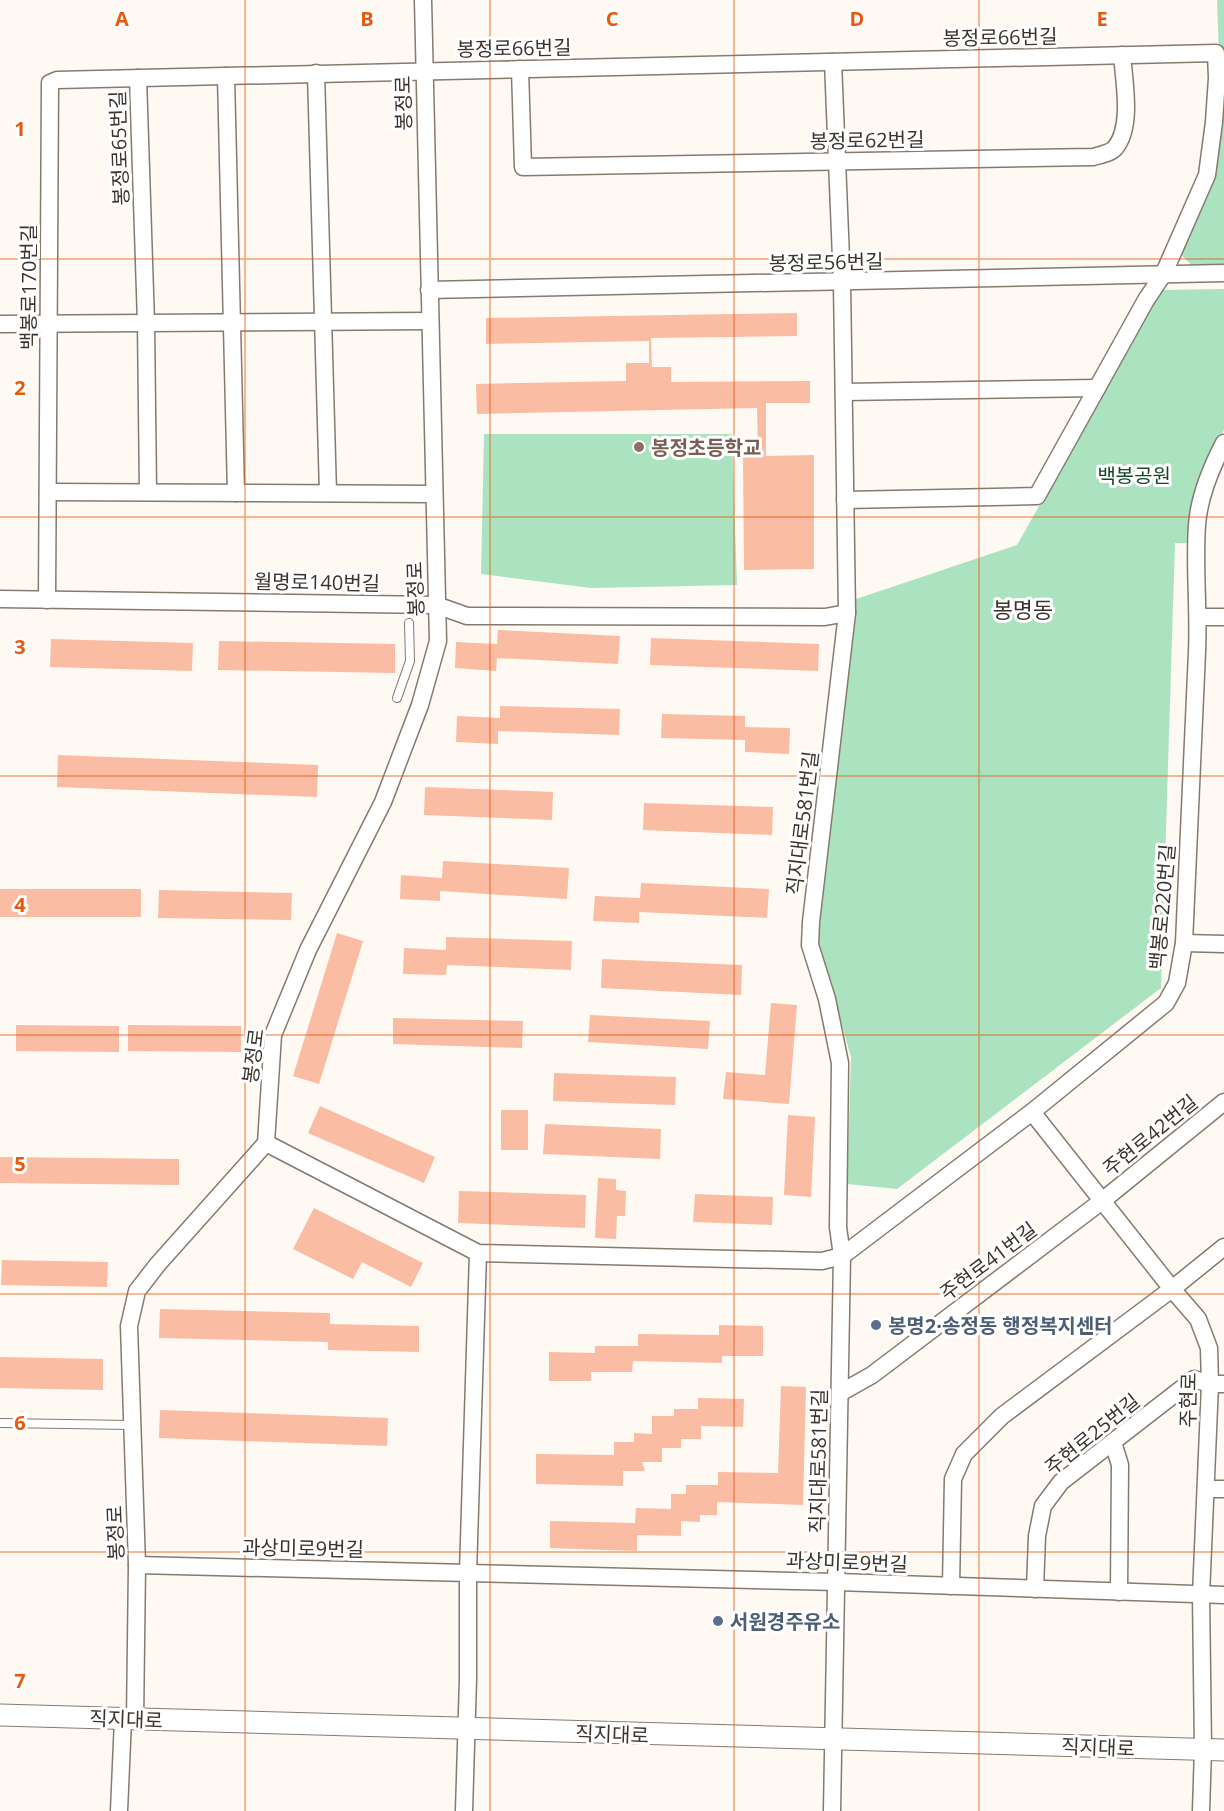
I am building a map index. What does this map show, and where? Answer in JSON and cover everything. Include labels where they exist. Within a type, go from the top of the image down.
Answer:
[{"type":"street","name":"봉정로","points":[[119,1811],[129,1719],[136,1564],[129,1326],[137,1291],[158,1264],[266,1143],[273,1035],[308,950],[383,802],[420,705],[438,641],[423,0]]},
{"type":"street","name":"봉정로66번길","points":[[423,71],[1216,53],[1214,122],[1207,175],[1164,273],[1146,300],[1037,496],[845,500]]},
{"type":"street","name":"봉정로62번길","points":[[520,69],[523,167],[1094,157],[1114,150],[1124,132],[1122,55]]},
{"type":"street","name":"직지대로581번길","points":[[832,1811],[843,1256],[838,1227],[840,1063],[827,999],[810,945],[847,613],[842,283],[833,62]]},
{"type":"street","name":"봉정로65번길","points":[[50,83],[57,80],[423,71]]},
{"type":"street","points":[[316,73],[328,493]]},
{"type":"street","points":[[226,75],[237,493]]},
{"type":"street","name":"봉정로65번길","points":[[138,78],[146,323],[147,492]]},
{"type":"street","name":"백봉로170번길","points":[[47,600],[50,83]]},
{"type":"street","name":"봉정로56번길","points":[[429,290],[842,283],[1224,273]]},
{"type":"street","points":[[0,324],[429,321]]},
{"type":"street","points":[[844,392],[1097,388]]},
{"type":"street","name":"백봉로220번길","points":[[843,1256],[1032,1112],[1166,1003],[1177,983],[1185,943],[1198,617],[1197,522],[1206,486],[1224,443]]},
{"type":"street","points":[[48,492],[434,494]]},
{"type":"street","name":"월명로140번길","points":[[0,599],[436,605],[467,616],[825,617],[847,613]]},
{"type":"street","points":[[1198,617],[1224,617]]},
{"type":"street","points":[[1185,943],[1224,944]]},
{"type":"street","name":"주현로42번길","points":[[1102,1201],[1224,1101]]},
{"type":"street","name":"주현로","points":[[1032,1112],[1172,1289],[1198,1318],[1209,1348],[1217,1384],[1206,1489],[1201,1595],[1214,1750],[1201,1811]]},
{"type":"street","points":[[266,1143],[478,1253],[822,1261],[843,1256]]},
{"type":"street","name":"주현로41번길","points":[[840,1394],[872,1375],[1102,1201]]},
{"type":"street","points":[[951,1586],[953,1479],[964,1454],[1002,1416],[1172,1289],[1224,1247]]},
{"type":"street","points":[[464,1811],[468,1573],[478,1253]]},
{"type":"street","name":"주현로25번길","points":[[1035,1589],[1037,1536],[1043,1506],[1061,1482],[1194,1379],[1217,1384]]},
{"type":"street","points":[[1113,1442],[1120,1465],[1119,1592]]},
{"type":"street","points":[[1206,1489],[1224,1489]]},
{"type":"street","name":"과상미로9번길","points":[[136,1564],[837,1582],[1224,1595]]},
{"type":"street","name":"직지대로","points":[[0,1715],[1214,1750]]},
{"type":"lane","points":[[397,699],[410,661],[409,623]]},
{"type":"lane","points":[[0,1423],[132,1425]]},
{"type":"green space","points":[[1217,0],[1224,0],[1224,269],[1196,269],[1180,254],[1209,177],[1219,56]]},
{"type":"green space","name":"백봉공원","points":[[1224,289],[1224,430],[1208,461],[1189,543],[1175,543],[1161,988],[897,1189],[847,1184],[851,1057],[818,941],[856,599],[1017,545],[1161,290]]},
{"type":"green space","points":[[484,434],[732,434],[737,585],[591,588],[481,574]]},
{"type":"building","points":[[797,313],[797,336],[651,338],[652,367],[671,367],[671,382],[810,381],[810,403],[766,403],[766,456],[814,455],[814,569],[744,570],[743,450],[758,450],[757,408],[477,414],[476,384],[626,381],[626,363],[649,363],[649,341],[486,344],[486,318]]},
{"type":"building","points":[[498,630],[620,636],[618,664],[497,658],[496,671],[455,668],[456,642],[497,644]]},
{"type":"building","points":[[651,638],[819,644],[818,671],[650,665]]},
{"type":"building","points":[[51,639],[193,643],[192,671],[50,667]]},
{"type":"building","points":[[219,641],[395,644],[395,673],[218,670]]},
{"type":"building","points":[[500,706],[620,709],[619,735],[498,731],[498,744],[456,742],[457,716],[500,718]]},
{"type":"building","points":[[662,714],[745,716],[745,727],[790,728],[789,754],[745,752],[745,740],[661,738]]},
{"type":"building","points":[[58,755],[318,765],[317,797],[57,787]]},
{"type":"building","points":[[425,787],[553,792],[552,820],[424,815]]},
{"type":"building","points":[[644,803],[773,807],[772,835],[643,830]]},
{"type":"building","points":[[443,861],[569,868],[567,899],[440,891],[440,901],[400,899],[401,875],[442,878]]},
{"type":"building","points":[[641,883],[769,889],[767,918],[639,912],[639,923],[593,921],[595,896],[640,898]]},
{"type":"building","points":[[0,889],[141,889],[141,917],[0,917]]},
{"type":"building","points":[[159,890],[292,893],[291,920],[158,918]]},
{"type":"building","points":[[337,933],[363,941],[319,1084],[293,1076]]},
{"type":"building","points":[[446,937],[572,941],[571,970],[447,965],[446,975],[403,974],[404,948],[446,950]]},
{"type":"building","points":[[602,959],[742,965],[741,995],[601,988]]},
{"type":"building","points":[[771,1003],[797,1005],[789,1104],[723,1099],[726,1072],[765,1075]]},
{"type":"building","points":[[590,1015],[710,1021],[708,1049],[588,1042]]},
{"type":"building","points":[[393,1018],[523,1021],[522,1048],[393,1044]]},
{"type":"building","points":[[16,1025],[119,1026],[119,1052],[16,1051]]},
{"type":"building","points":[[128,1025],[241,1026],[241,1052],[128,1051]]},
{"type":"building","points":[[554,1073],[676,1077],[675,1105],[553,1101]]},
{"type":"building","points":[[320,1106],[435,1157],[424,1183],[308,1133]]},
{"type":"building","points":[[501,1110],[528,1110],[528,1150],[501,1150]]},
{"type":"building","points":[[788,1115],[815,1117],[811,1197],[784,1195]]},
{"type":"building","points":[[545,1124],[661,1129],[660,1159],[543,1154]]},
{"type":"building","points":[[0,1157],[179,1159],[179,1185],[0,1183]]},
{"type":"building","points":[[598,1178],[616,1179],[616,1190],[626,1191],[625,1216],[617,1216],[616,1239],[595,1238]]},
{"type":"building","points":[[459,1191],[586,1195],[585,1228],[458,1223]]},
{"type":"building","points":[[695,1194],[773,1197],[772,1225],[693,1222]]},
{"type":"building","points":[[314,1208],[423,1263],[411,1287],[362,1262],[353,1279],[293,1249]]},
{"type":"building","points":[[2,1260],[108,1262],[107,1287],[1,1285]]},
{"type":"building","points":[[160,1309],[330,1313],[330,1324],[419,1326],[419,1352],[328,1350],[328,1342],[159,1338]]},
{"type":"building","points":[[719,1325],[763,1326],[763,1356],[722,1356],[722,1363],[633,1361],[632,1372],[591,1372],[591,1381],[549,1381],[549,1352],[595,1353],[595,1346],[638,1346],[638,1334],[719,1335]]},
{"type":"building","points":[[0,1357],[103,1359],[103,1390],[0,1388]]},
{"type":"building","points":[[781,1386],[806,1387],[803,1505],[717,1502],[717,1515],[700,1515],[700,1522],[681,1521],[681,1536],[637,1535],[637,1551],[550,1548],[550,1521],[635,1523],[636,1508],[671,1509],[671,1494],[686,1494],[686,1485],[718,1485],[718,1472],[778,1473]]},
{"type":"building","points":[[698,1398],[744,1399],[743,1427],[701,1426],[701,1439],[681,1439],[681,1448],[662,1448],[662,1462],[642,1462],[645,1471],[623,1471],[623,1486],[536,1484],[536,1454],[614,1455],[614,1442],[634,1442],[634,1433],[652,1434],[652,1416],[674,1416],[674,1409],[698,1409]]},
{"type":"building","points":[[160,1410],[388,1418],[387,1446],[159,1438]]},
{"type":"place","name":"봉정초등학교","points":[[639,447]]},
{"type":"place","name":"봉명2·송정동 행정복지센터","points":[[876,1325]]},
{"type":"place","name":"서원경주유소","points":[[718,1621]]},
{"type":"district","name":"봉명동","points":[[1023,609]]}]
